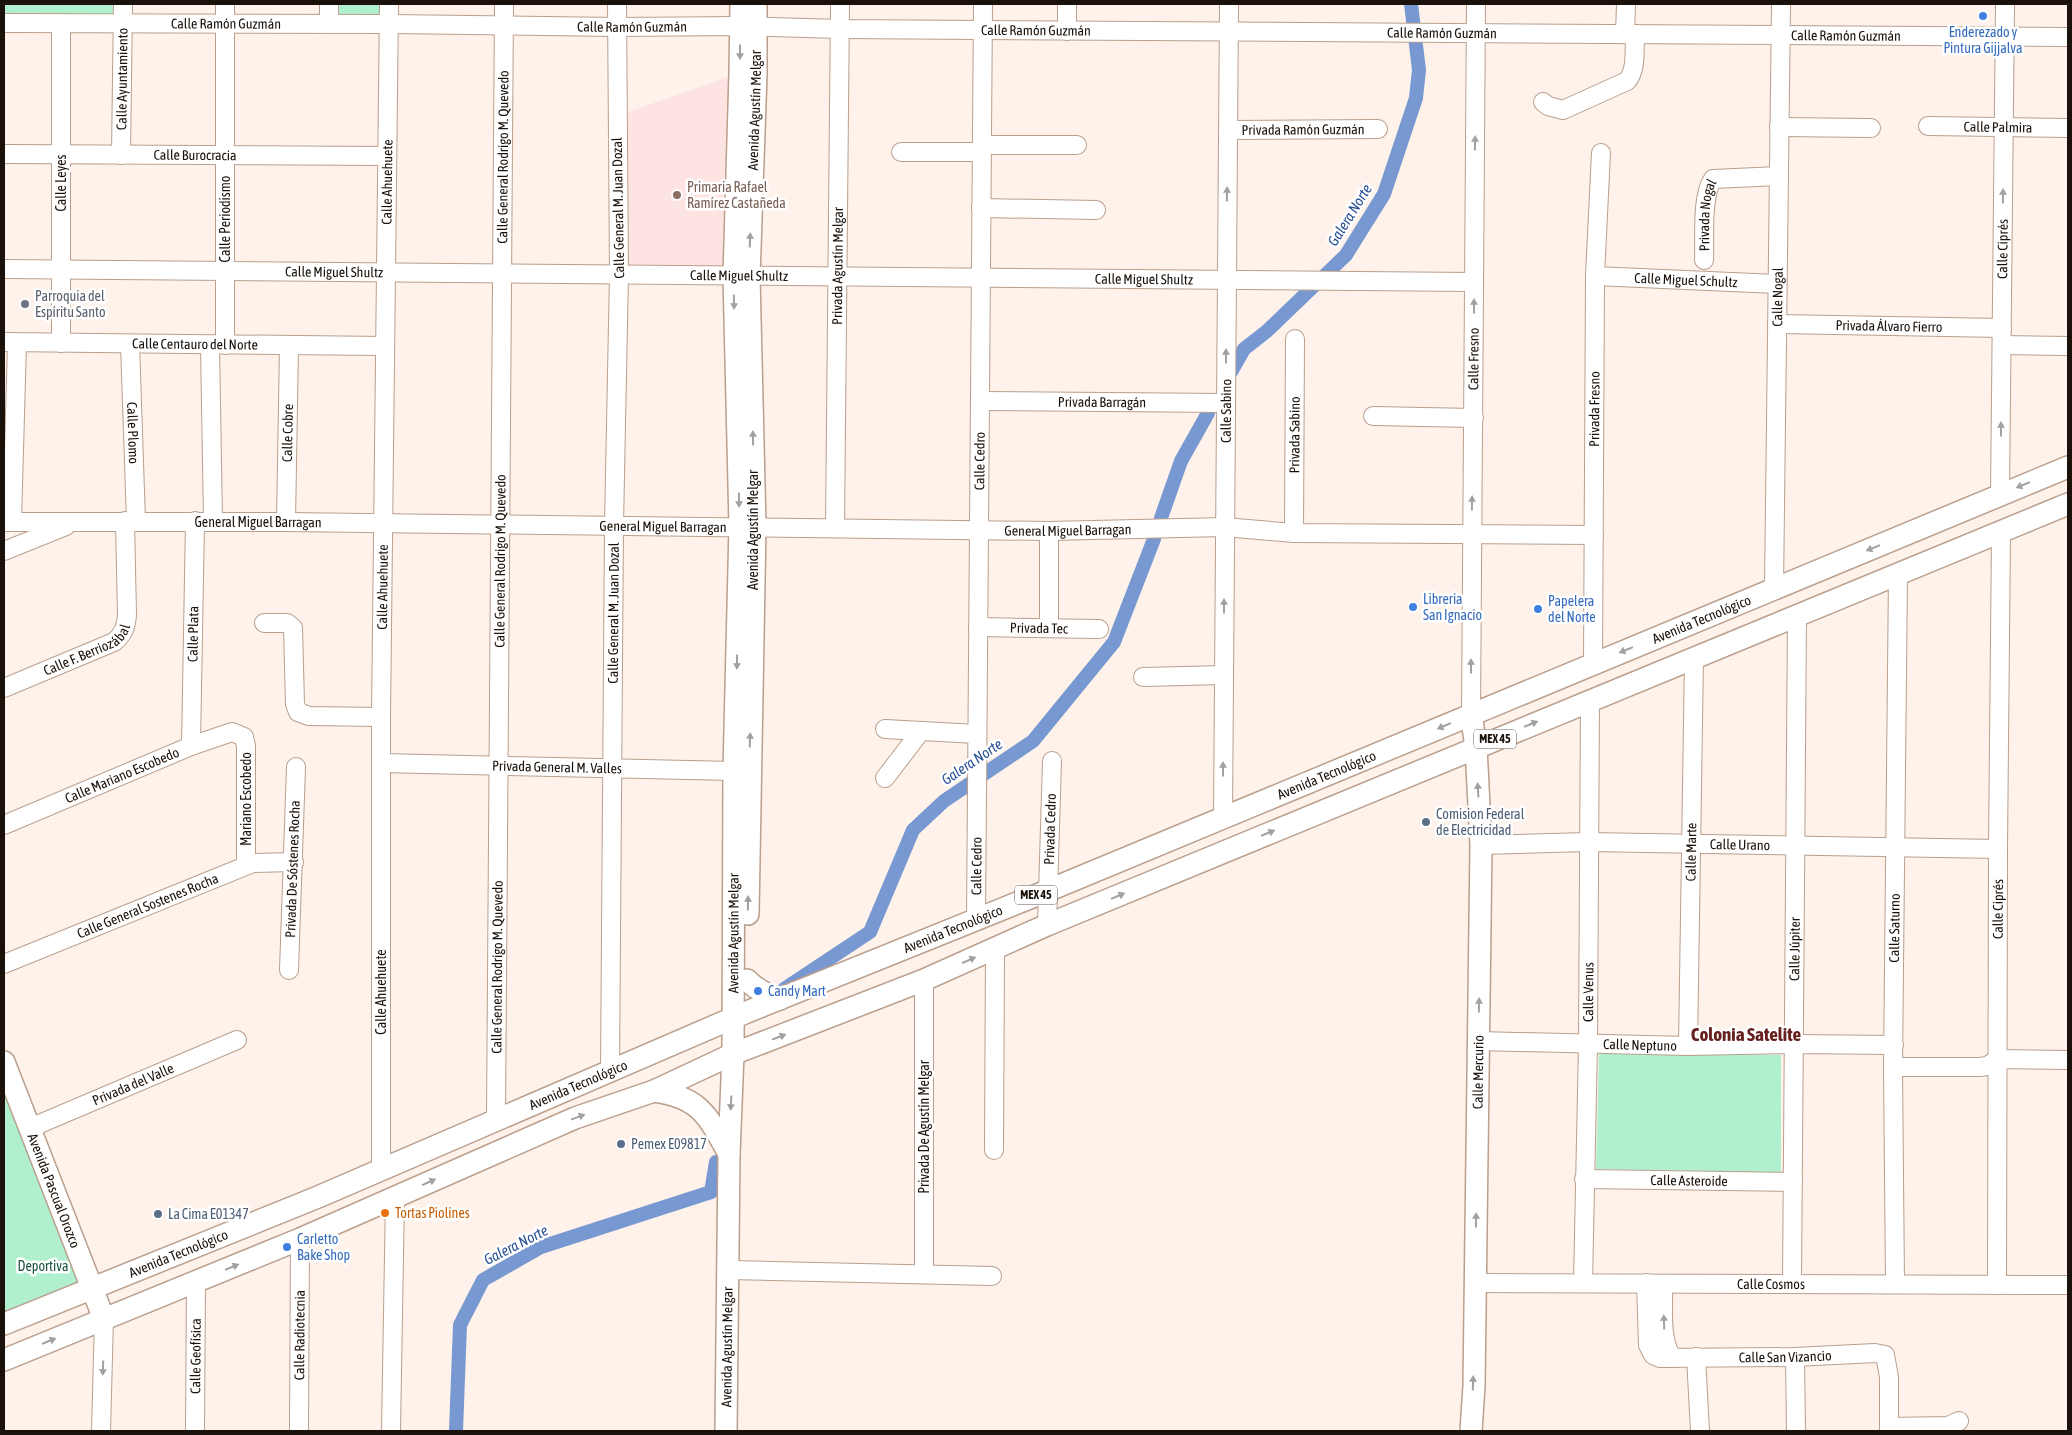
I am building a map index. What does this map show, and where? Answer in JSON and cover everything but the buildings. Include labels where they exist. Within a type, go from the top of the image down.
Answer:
[{"type":"main road","name":"Avenida Agustín Melgar","points":[[741,4],[748,27]]},
{"type":"main road","name":"Avenida Agustín Melgar","points":[[726,1431],[729,1154],[733,1054],[747,980],[749,772],[747,526],[741,276],[748,27],[756,4]]},
{"type":"main road","name":"Avenida Tecnológico","points":[[4,1324],[381,1171],[496,1119],[740,1015],[1047,891],[2068,467]]},
{"type":"main road","name":"Avenida Tecnológico","points":[[4,1360],[300,1239],[575,1118],[654,1091],[733,1054],[924,980],[1047,925],[2068,504]]},
{"type":"main road","name":"Avenida Agustín Melgar","points":[[740,1015],[734,771],[747,526]]},
{"type":"main road","name":"Calle Mercurio","points":[[1471,714],[1476,747],[1481,845],[1471,1431]]},
{"type":"main road","points":[[747,980],[767,996],[780,999]]},
{"type":"main road","name":"Avenida Pascual Orozco","points":[[4,1062],[104,1319]]},
{"type":"main road","points":[[654,1091],[673,1094],[701,1109],[709,1118],[729,1154]]},
{"type":"street","name":"Calle Ayuntamiento","points":[[121,154],[123,4]]},
{"type":"street","name":"Calle Periodismo","points":[[218,345],[225,271],[224,4]]},
{"type":"street","points":[[329,4],[329,24]]},
{"type":"street","name":"Calle Ahuehuete","points":[[381,1171],[381,717],[389,4]]},
{"type":"street","name":"Calle General Rodrigo M. Quevedo","points":[[496,1119],[504,4]]},
{"type":"street","name":"Calle General M. Juan Dozal","points":[[610,1072],[614,526],[619,274],[617,4]]},
{"type":"street","name":"Privada Agustín Melgar","points":[[835,528],[840,4]]},
{"type":"street","name":"Calle Cedro","points":[[976,920],[983,4]]},
{"type":"street","points":[[1067,4],[1067,30]]},
{"type":"street","name":"Calle Sabino","points":[[1223,817],[1229,4]]},
{"type":"street","name":"Calle Fresno","points":[[1471,714],[1476,4]]},
{"type":"street","points":[[1543,102],[1548,106],[1564,110],[1627,81],[1632,76],[1626,4]]},
{"type":"street","name":"Calle Nogal","points":[[1774,589],[1780,4]]},
{"type":"street","name":"Calle Ciprés","points":[[2000,495],[2005,4]]},
{"type":"street","name":"Calle Ramón Guzmán","points":[[4,23],[389,24],[617,28],[748,27],[2068,37]]},
{"type":"street","name":"Calle Leyes","points":[[61,24],[61,343]]},
{"type":"street","name":"Calle Palmira","points":[[1928,126],[2068,128]]},
{"type":"street","points":[[1779,127],[1871,128]]},
{"type":"street","name":"Privada Ramón Guzmán","points":[[1228,130],[1378,129]]},
{"type":"street","points":[[901,152],[1077,145]]},
{"type":"street","name":"Privada Fresno","points":[[1593,664],[1595,276],[1601,153]]},
{"type":"street","name":"Calle Burocracia","points":[[4,154],[388,156]]},
{"type":"street","name":"Privada Nogal","points":[[1704,260],[1706,196],[1709,184],[1713,179],[1779,176]]},
{"type":"street","points":[[981,208],[1096,210]]},
{"type":"street","name":"Calle Miguel Shultz","points":[[4,270],[1474,282]]},
{"type":"street","name":"Calle Miguel Schultz","points":[[1595,276],[1777,284]]},
{"type":"street","name":"Privada Álvaro Fierro","points":[[1777,324],[2002,337],[2068,346]]},
{"type":"street","name":"Privada Sabino","points":[[1294,533],[1295,339]]},
{"type":"street","points":[[8,522],[10,343]]},
{"type":"street","name":"Calle Centauro del Norte","points":[[10,343],[386,346]]},
{"type":"street","name":"Calle Plomo","points":[[130,344],[131,521]]},
{"type":"street","name":"Calle Plata","points":[[191,746],[204,521],[218,345]]},
{"type":"street","name":"Calle Cobre","points":[[286,522],[289,346]]},
{"type":"street","name":"Privada Barragán","points":[[980,401],[1226,403]]},
{"type":"street","points":[[1373,416],[1474,418]]},
{"type":"street","name":"Calle F. Berriozábal","points":[[4,688],[114,642],[122,634],[127,615],[131,521]]},
{"type":"street","name":"General Miguel Barragan","points":[[8,522],[204,521],[1049,531],[1224,527],[1294,533],[1594,536]]},
{"type":"street","points":[[4,551],[75,522]]},
{"type":"street","points":[[1049,531],[1049,627]]},
{"type":"street","name":"Calle Ciprés","points":[[1997,1285],[2001,533]]},
{"type":"street","name":"Calle Saturno","points":[[1895,1283],[1893,1067],[1898,574]]},
{"type":"street","name":"Calle Júpiter","points":[[1792,1283],[1797,616]]},
{"type":"street","points":[[264,623],[287,624],[293,628],[294,704],[298,712],[309,716],[381,717]]},
{"type":"street","name":"Privada Tec","points":[[978,627],[1099,629]]},
{"type":"street","name":"Calle Marte","points":[[1688,1046],[1694,658]]},
{"type":"street","points":[[1144,677],[1224,675]]},
{"type":"street","name":"Calle Venus","points":[[1583,1283],[1588,1044],[1590,700]]},
{"type":"street","points":[[885,729],[977,734]]},
{"type":"street","points":[[885,778],[921,731]]},
{"type":"street","name":"Calle Mariano Escobedo","points":[[4,825],[191,746],[232,732],[240,735]]},
{"type":"street","name":"Mariano Escobedo","points":[[240,735],[244,737],[246,746],[246,866]]},
{"type":"street","name":"Privada Cedro","points":[[1047,925],[1052,761]]},
{"type":"street","name":"Privada General M. Valles","points":[[381,763],[734,771]]},
{"type":"street","name":"Privada De Sóstenes Rocha","points":[[289,970],[296,767]]},
{"type":"street","name":"Calle Urano","points":[[1481,845],[1588,842],[1998,849]]},
{"type":"street","name":"Calle General Sostenes Rocha","points":[[4,964],[253,863],[294,862]]},
{"type":"street","points":[[994,1150],[995,948]]},
{"type":"street","name":"Privada De Agustín Melgar","points":[[924,980],[924,1274]]},
{"type":"street","name":"Privada del Valle","points":[[30,1128],[237,1040]]},
{"type":"street","name":"Calle Neptuno","points":[[1478,1041],[1688,1046],[1894,1045]]},
{"type":"street","points":[[1893,1067],[1980,1067],[1987,1066],[1998,1059],[2068,1060]]},
{"type":"street","name":"Calle Asteroide","points":[[1584,1179],[1793,1182]]},
{"type":"street","points":[[391,1431],[395,1197]]},
{"type":"street","name":"Calle Radiotecnia","points":[[299,1431],[300,1239]]},
{"type":"street","points":[[729,1270],[992,1276]]},
{"type":"street","name":"Calle Geofísica","points":[[195,1431],[196,1282]]},
{"type":"street","name":"Calle Cosmos","points":[[1475,1282],[2068,1285]]},
{"type":"street","name":"Calle San Vizancio","points":[[1655,1284],[1647,1338],[1653,1355],[1660,1358],[1795,1357],[1875,1353],[1885,1356],[1887,1358],[1889,1377],[1889,1429]]},
{"type":"street","points":[[101,1431],[104,1319]]},
{"type":"street","points":[[1696,1357],[1700,1431]]},
{"type":"street","points":[[1795,1357],[1796,1431]]},
{"type":"street","points":[[1889,1429],[1952,1426]]},
{"type":"shaded area","name":"Primaria Rafael Ramírez Castañeda","points":[[740,73],[734,276],[619,274],[616,116]]},
{"type":"green space","points":[[4,4],[123,4],[123,24],[4,23]]},
{"type":"green space","points":[[329,4],[389,4],[389,24],[329,24]]},
{"type":"green space","points":[[1599,1051],[1781,1055],[1781,1173],[1596,1169]]},
{"type":"green space","name":"Deportiva","points":[[4,1062],[93,1288],[4,1324]]},
{"type":"waterway","name":"Galera Norte","points":[[1231,372],[1244,349],[1267,331],[1346,255],[1384,194],[1416,98],[1419,70],[1411,4]]},
{"type":"waterway","name":"Galera Norte","points":[[1161,518],[1181,461],[1208,413]]},
{"type":"waterway","name":"Galera Norte","points":[[784,989],[870,932],[913,830],[944,801],[1033,741],[1114,642],[1154,539]]},
{"type":"waterway","name":"Galera Norte","points":[[456,1431],[460,1325],[483,1280],[541,1247],[711,1192],[716,1162]]},
{"type":"place","name":"Enderezado y Pintura Gijjalva","points":[[1983,16]]},
{"type":"place","name":"Primaria Rafael Ramírez Castañeda","points":[[677,195]]},
{"type":"place","name":"Parroquia del Espíritu Santo","points":[[25,304]]},
{"type":"place","name":"Libreria San Ignacio","points":[[1413,607]]},
{"type":"place","name":"Papelera del Norte","points":[[1538,609]]},
{"type":"place","name":"Comision Federal de Electricidad","points":[[1426,822]]},
{"type":"place","name":"Candy Mart","points":[[758,991]]},
{"type":"place","name":"Pemex E09817","points":[[621,1144]]},
{"type":"place","name":"Tortas Piolines","points":[[385,1213]]},
{"type":"place","name":"La Cima E01347","points":[[158,1214]]},
{"type":"place","name":"Carletto Bake Shop","points":[[287,1247]]},
{"type":"district","name":"Colonia Satelite","points":[[1746,1034]]}]
